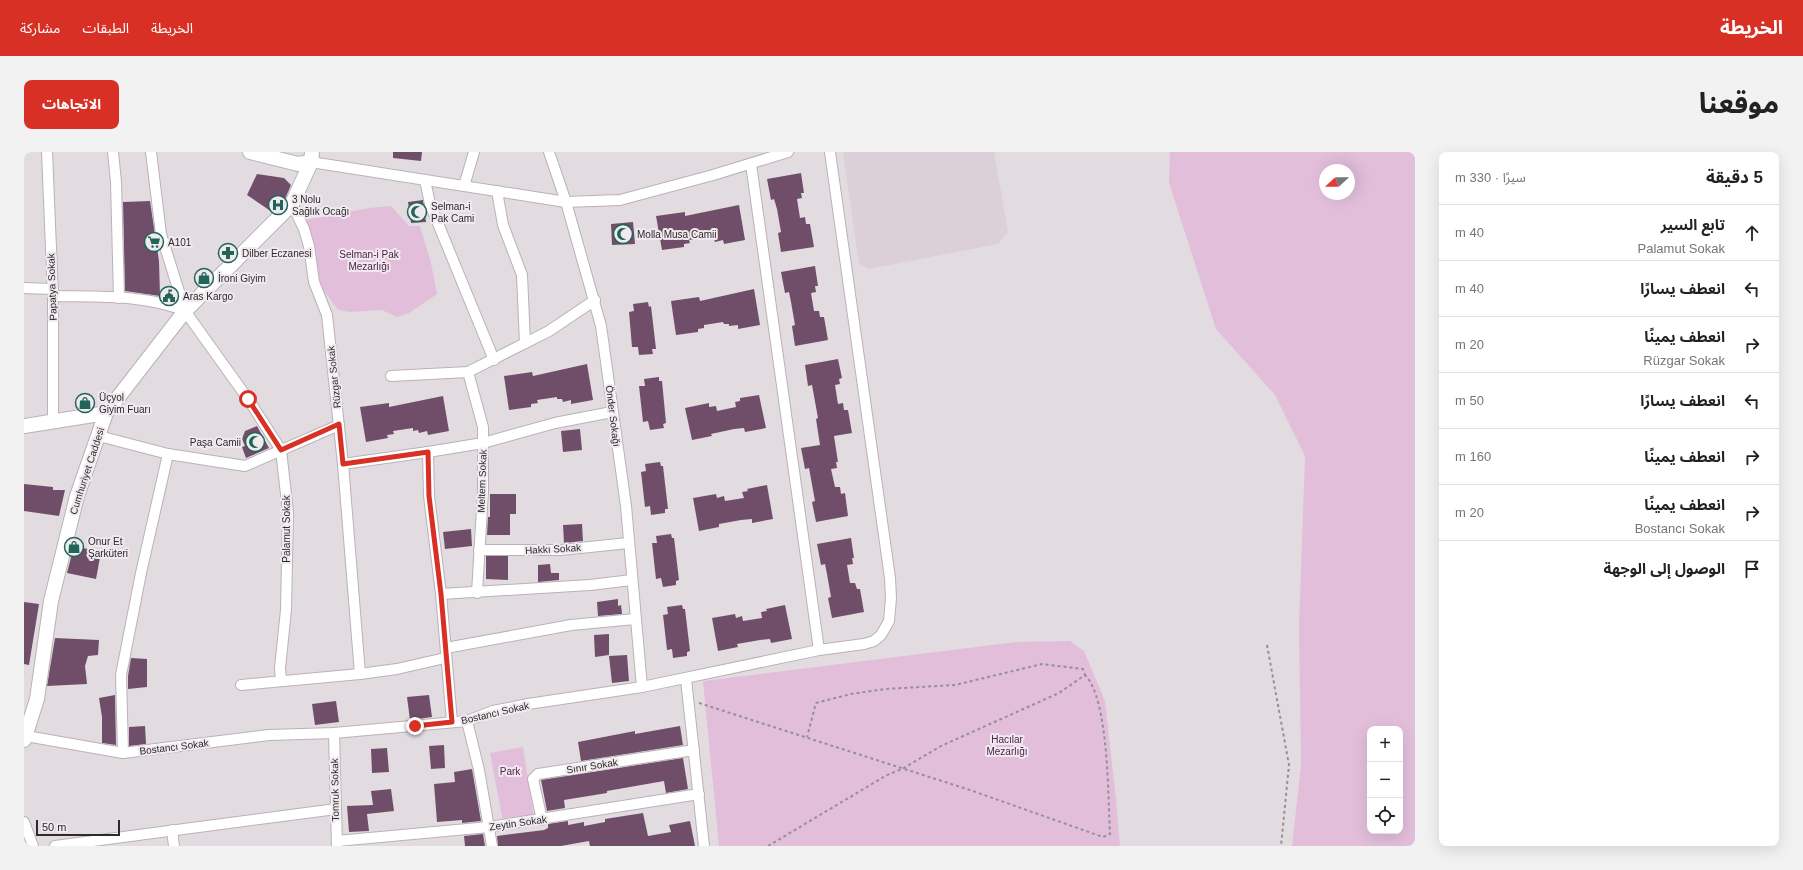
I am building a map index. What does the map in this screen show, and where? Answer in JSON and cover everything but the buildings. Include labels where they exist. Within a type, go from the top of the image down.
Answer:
[{"type":"main road","points":[[250,152],[298,164],[312,157]]},
{"type":"main road","name":"Cumhuriyet Caddesi","points":[[25,738],[37,699],[53,593],[77,496],[106,413],[185,311],[292,204],[312,157]]},
{"type":"main road","points":[[24,426],[106,413]]},
{"type":"street","name":"Papatya Sokak","points":[[47,152],[53,292],[53,421]]},
{"type":"street","points":[[113,152],[116,182],[119,298]]},
{"type":"street","points":[[151,152],[161,234],[185,311]]},
{"type":"street","points":[[464,186],[474,152]]},
{"type":"street","name":"Önder Sokağı","points":[[549,152],[566,202],[601,326],[626,506],[628,543],[642,687]]},
{"type":"street","points":[[312,157],[425,180],[566,202],[620,200],[751,164],[788,152]]},
{"type":"street","name":"Bostancı Sokak","points":[[25,738],[123,753],[269,734],[334,733],[467,721],[493,711],[528,704],[686,679],[819,650],[864,644],[874,641],[881,635],[889,621],[891,598],[830,152]]},
{"type":"street","points":[[751,164],[819,650]]},
{"type":"street","points":[[425,180],[430,204],[494,360]]},
{"type":"street","points":[[497,191],[503,225],[522,275],[525,343]]},
{"type":"street","name":"Rüzgar Sokak","points":[[292,204],[304,229],[309,246],[314,282],[327,316],[343,464],[360,674]]},
{"type":"street","points":[[24,288],[169,304],[185,311]]},
{"type":"street","points":[[391,376],[468,372],[549,331],[594,300]]},
{"type":"street","name":"Palamut Sokak","points":[[185,311],[248,399],[281,450],[288,512],[286,610],[280,668],[281,681]]},
{"type":"street","name":"Meltem Sokak","points":[[468,372],[483,427],[483,491],[477,593]]},
{"type":"street","points":[[343,464],[483,443],[555,423],[612,412]]},
{"type":"street","points":[[99,436],[168,454],[245,466],[339,424]]},
{"type":"street","points":[[428,452],[429,496],[441,594],[452,722]]},
{"type":"street","points":[[123,753],[121,675],[168,454]]},
{"type":"street","name":"Hakkı Sokak","points":[[479,550],[561,550],[628,543]]},
{"type":"street","points":[[441,594],[590,585],[632,580]]},
{"type":"street","points":[[241,685],[397,669],[446,653],[571,625],[635,619]]},
{"type":"street","points":[[686,679],[704,846]]},
{"type":"street","points":[[467,721],[479,770],[492,846]]},
{"type":"street","name":"Tomruk Sokak","points":[[334,733],[337,843]]},
{"type":"street","name":"Sınır Sokak","points":[[542,820],[533,779],[538,774],[694,750]]},
{"type":"street","name":"Zeytin Sokak","points":[[337,843],[542,820],[699,794]]},
{"type":"street","points":[[55,846],[336,809]]},
{"type":"street","points":[[24,822],[33,846]]},
{"type":"street","points":[[172,830],[174,846]]},
{"type":"path","points":[[1267,645],[1289,765],[1281,846]]},
{"type":"path","points":[[688,700],[807,737],[1104,837],[1110,834],[1106,743],[1098,699],[1092,682],[1085,675],[1083,669],[1042,664],[955,685],[885,689],[851,694],[816,704],[807,737]]},
{"type":"path","points":[[768,846],[887,775],[902,769],[941,746],[1059,693],[1085,675]]},
{"type":"shaded area","points":[[843,152],[994,152],[1008,232],[998,244],[868,269],[859,264]]},
{"type":"green space","points":[[1170,152],[1415,152],[1415,846],[1292,846],[1301,766],[1299,627],[1305,456],[1275,395],[1216,329],[1169,183]]},
{"type":"green space","name":"Selman-i Pak Mezarlığı","points":[[391,206],[409,226],[420,226],[431,263],[437,294],[409,313],[397,317],[382,310],[350,312],[338,310],[319,284],[313,247],[305,220],[369,208]]},
{"type":"green space","name":"Hacılar Mezarlığı","points":[[1070,641],[1084,651],[1105,701],[1120,846],[719,846],[703,681],[1016,642]]},
{"type":"green space","name":"Park","points":[[523,747],[534,817],[503,822],[490,753]]},
{"type":"place","name":"3 Nolu Sağlık Ocağı","points":[[278,205]]},
{"type":"place","name":"Selman-i Pak Cami","points":[[417,212]]},
{"type":"place","name":"Molla Musa Camii","points":[[623,234]]},
{"type":"place","name":"A101","points":[[154,242]]},
{"type":"place","name":"Dilber Eczanesi","points":[[228,253]]},
{"type":"place","name":"İroni Giyim","points":[[204,278]]},
{"type":"place","name":"Aras Kargo","points":[[169,296]]},
{"type":"place","name":"Üçyol Giyim Fuarı","points":[[85,403]]},
{"type":"place","name":"Paşa Camii","points":[[255,442]]},
{"type":"place","name":"Onur Et Şarküteri","points":[[74,547]]},
{"type":"route","points":[[248,399],[281,450],[339,424],[343,464],[428,452],[429,496],[441,594],[446,648],[445,658],[452,722],[415,726]]}]
